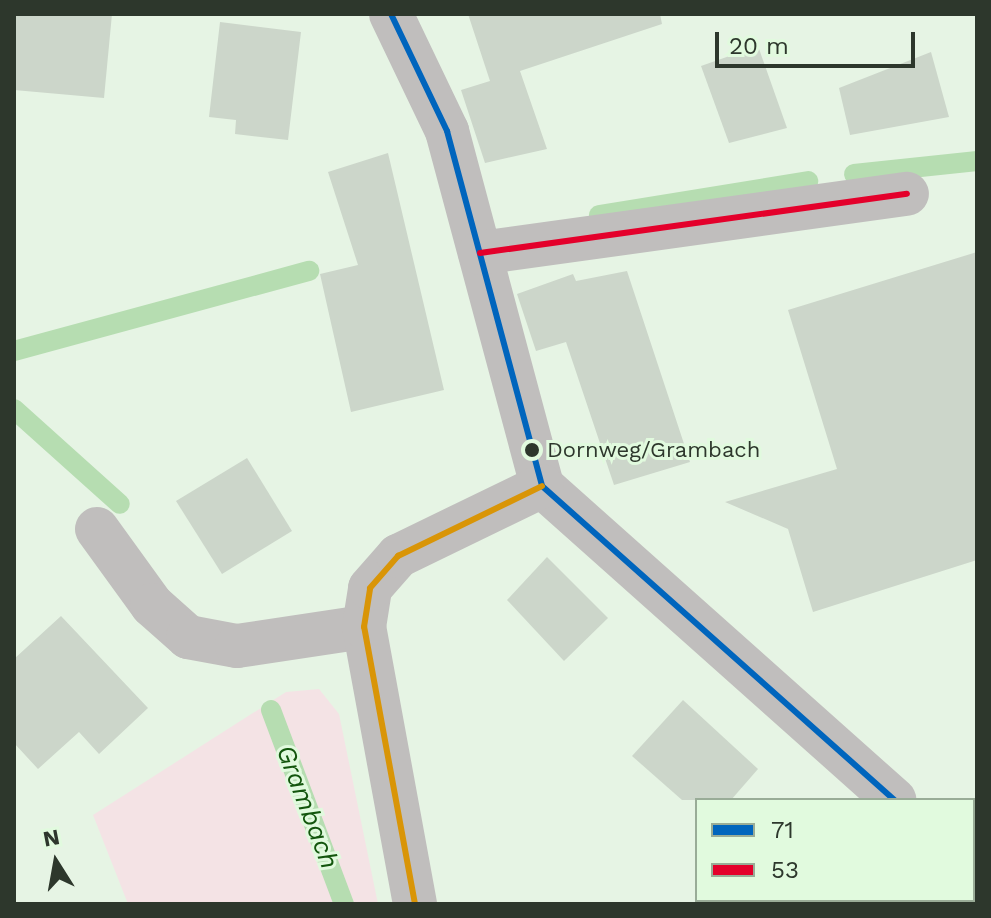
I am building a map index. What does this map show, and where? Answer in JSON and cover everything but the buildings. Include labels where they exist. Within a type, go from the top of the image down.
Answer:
[{"type":"street","points":[[391,14],[447,131],[542,486],[892,798]]},
{"type":"street","points":[[480,253],[907,194]]},
{"type":"street","points":[[415,904],[364,627],[370,588],[398,556],[542,486]]},
{"type":"street","points":[[97,529],[152,605],[188,637],[237,646],[364,627]]},
{"type":"shaded area","points":[[319,689],[339,714],[378,904],[128,904],[93,815],[286,692]]},
{"type":"waterway","points":[[854,174],[977,161]]},
{"type":"waterway","points":[[599,215],[808,181]]},
{"type":"waterway","points":[[14,351],[309,271]]},
{"type":"waterway","name":"Grambach","points":[[14,409],[120,504]]},
{"type":"waterway","name":"Grambach","points":[[271,710],[344,904]]},
{"type":"transit line","name":"71","points":[[391,14],[447,131],[542,486],[892,798]]},
{"type":"transit line","name":"53","points":[[480,253],[907,194]]},
{"type":"transit line","points":[[415,904],[364,627],[370,588],[398,556],[542,486]]},
{"type":"place","name":"Dornweg/Grambach","points":[[532,450]]}]
